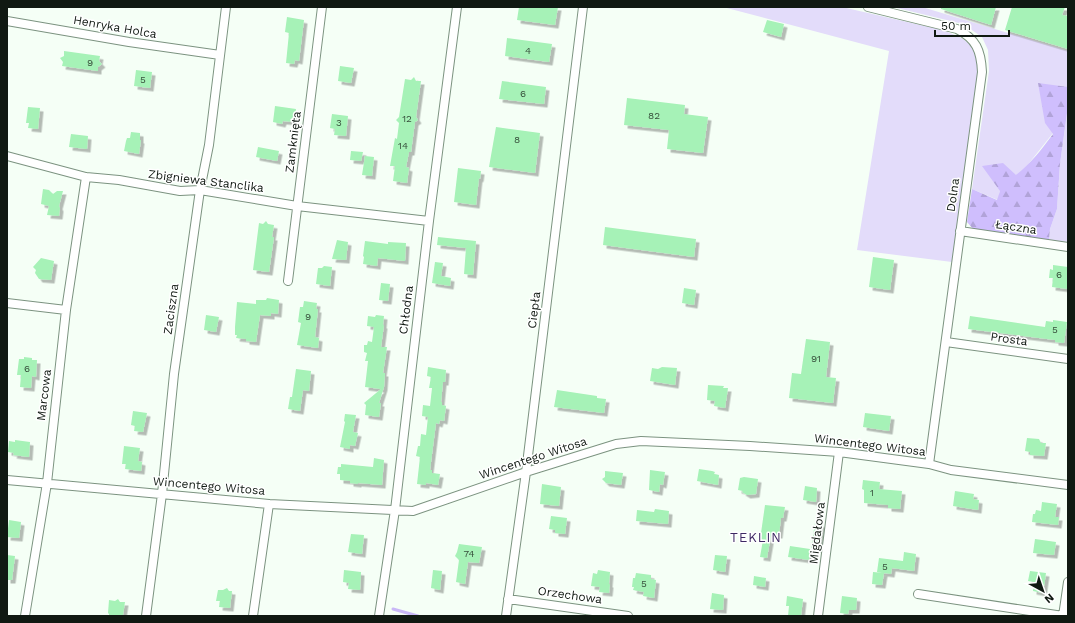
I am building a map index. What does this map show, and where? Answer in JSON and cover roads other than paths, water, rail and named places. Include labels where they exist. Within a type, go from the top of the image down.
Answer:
[{"type":"street","name":"Zaciszna","points":[[146,616],[162,494],[174,374],[200,190],[209,145],[226,7]]},
{"type":"street","name":"Zamknięta","points":[[288,281],[322,7]]},
{"type":"street","name":"Chłodna","points":[[379,616],[395,510],[428,221],[457,7]]},
{"type":"street","name":"Ciepła","points":[[506,616],[526,472],[583,7]]},
{"type":"street","name":"Dolna","points":[[868,7],[957,30],[966,34],[972,40],[980,54],[982,72],[929,464]]},
{"type":"street","name":"Henryka Holca","points":[[7,21],[129,42],[220,55]]},
{"type":"street","name":"Zbigniewa Stanclika","points":[[7,156],[86,177],[119,180],[180,191],[200,190],[297,206],[428,221]]},
{"type":"street","name":"Marcowa","points":[[25,616],[47,483],[66,310],[86,177]]},
{"type":"street","name":"Łączna","points":[[960,231],[1068,247]]},
{"type":"street","points":[[7,302],[66,310]]},
{"type":"street","name":"Prosta","points":[[946,342],[1068,359]]},
{"type":"street","name":"Wincentego Witosa","points":[[7,480],[269,504],[413,511],[526,472],[616,444],[641,441],[839,452],[929,464],[951,470],[1068,485]]},
{"type":"street","name":"Migdałowa","points":[[818,616],[839,452]]},
{"type":"street","points":[[253,616],[269,504]]},
{"type":"street","points":[[918,594],[1063,616],[1068,582]]},
{"type":"street","name":"Orzechowa","points":[[508,599],[628,616]]},
{"type":"waterway","points":[[393,609],[418,616]]},
{"type":"district","name":"TEKLIN","points":[[756,537]]}]
